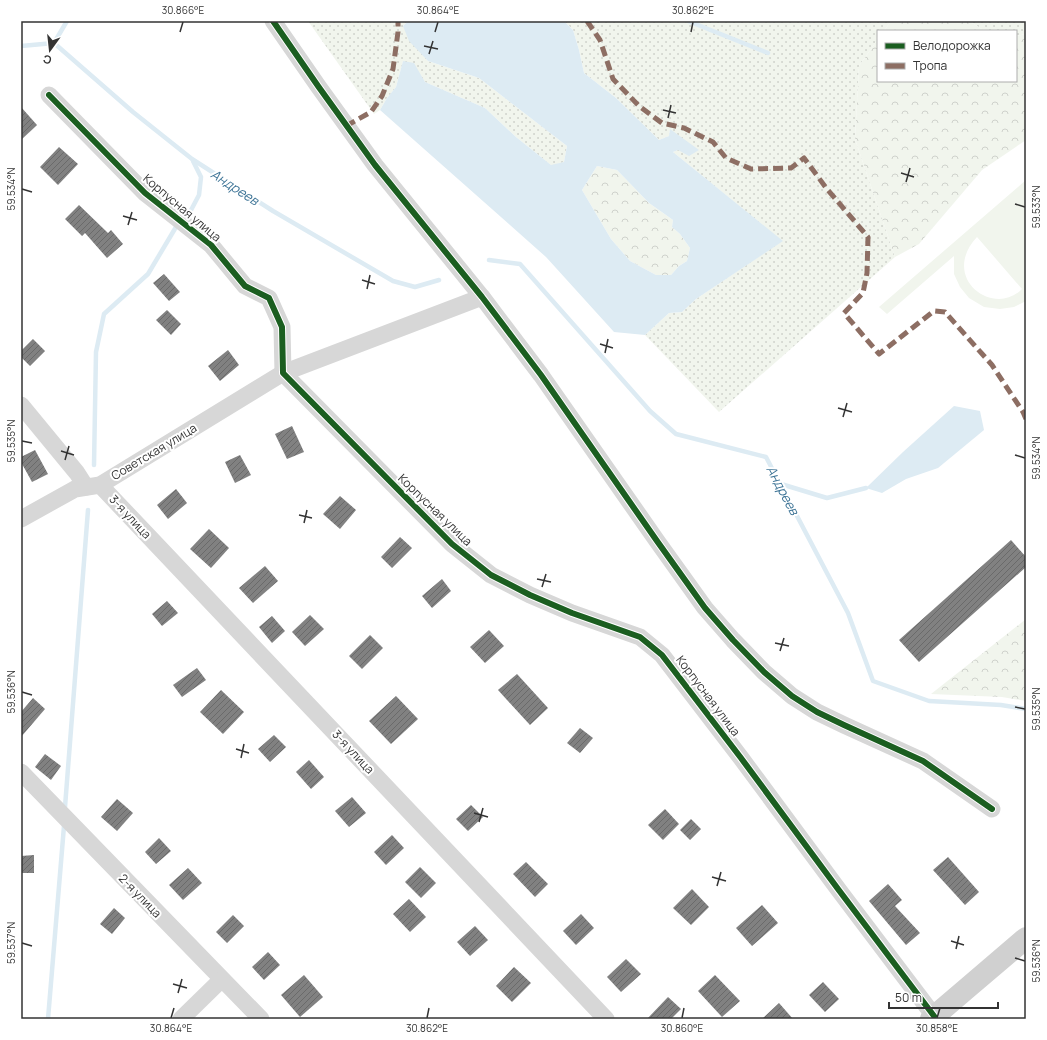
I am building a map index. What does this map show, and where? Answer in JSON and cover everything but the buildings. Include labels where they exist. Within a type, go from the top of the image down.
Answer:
[{"type":"main road","points":[[932,1017],[966,990],[1026,938]]},
{"type":"street","points":[[273,21],[375,165],[482,297],[541,375],[701,602],[738,646],[764,672],[792,696],[817,712],[923,761],[992,809]]},
{"type":"street","name":"Корпусная улица","points":[[49,95],[145,193],[211,245],[245,286],[269,298],[282,328],[284,374],[452,544],[491,575],[572,614],[640,637],[662,655],[741,758],[932,1017]]},
{"type":"street","name":"Советская улица","points":[[21,519],[75,489],[93,486],[284,374],[482,297]]},
{"type":"street","name":"3-я улица","points":[[21,405],[77,473],[93,486],[606,1019]]},
{"type":"street","name":"2-я улица","points":[[21,772],[260,1019]]},
{"type":"street","points":[[181,1019],[221,980]]},
{"type":"green space","points":[[308,21],[408,21],[403,26],[428,61],[479,78],[567,146],[564,162],[552,166],[516,137],[485,108],[425,82],[403,61],[396,87],[380,110],[374,114]]},
{"type":"green space","points":[[564,21],[891,21],[885,30],[877,30],[877,40],[859,66],[855,139],[895,257],[719,412],[645,335],[669,313],[682,312],[696,299],[782,241],[673,152],[678,150],[670,130],[669,136],[659,140],[616,98],[584,73],[573,30]]},
{"type":"green space","points":[[891,21],[969,21],[983,30],[885,30]]},
{"type":"green space","points":[[969,21],[1026,21],[1026,34],[1017,36],[1017,30],[983,30]]},
{"type":"green space","points":[[1026,34],[1026,140],[982,170],[919,244],[895,257],[855,139],[859,66],[877,40],[877,82],[1017,82],[1017,36]]},
{"type":"green space","points":[[597,166],[617,170],[649,203],[673,220],[672,227],[680,234],[690,248],[687,261],[679,266],[671,275],[656,275],[630,261],[611,239],[582,190]]},
{"type":"green space","points":[[1026,180],[1026,301],[1014,307],[1000,309],[984,307],[969,298],[960,287],[954,274],[954,256],[887,314],[879,307]],"holes":[[[977,237],[1022,289],[1010,297],[998,299],[985,296],[975,289],[967,279],[964,266],[967,252]]]},
{"type":"green space","points":[[1026,619],[1026,701],[1002,697],[931,694]]},
{"type":"shaded area","points":[[408,21],[564,21],[573,30],[584,73],[616,98],[659,140],[669,136],[670,129],[699,150],[689,156],[678,150],[673,152],[783,241],[696,299],[682,312],[669,313],[645,335],[614,332],[546,257],[380,110],[396,87],[403,61],[414,63],[425,82],[485,108],[516,137],[551,165],[564,162],[567,146],[479,78],[428,61],[409,41],[403,26]],"holes":[[[597,166],[617,170],[649,203],[673,220],[672,227],[680,234],[690,248],[687,261],[679,266],[671,275],[656,275],[630,261],[611,239],[582,190]]]},
{"type":"shaded area","points":[[954,406],[980,411],[984,430],[938,468],[906,479],[882,493],[866,488],[903,452]]},
{"type":"waterway","name":"Андреев","points":[[21,46],[54,43],[67,21]]},
{"type":"waterway","points":[[688,21],[768,53]]},
{"type":"waterway","name":"Андреев","points":[[54,43],[133,112],[192,159],[273,211],[393,281],[415,287],[439,280]]},
{"type":"waterway","points":[[190,212],[199,195],[201,177],[193,161]]},
{"type":"waterway","points":[[94,465],[96,352],[104,314],[148,274],[176,227]]},
{"type":"waterway","name":"Андреев","points":[[489,260],[520,264],[650,411],[676,434],[766,457],[848,613],[873,681],[929,701],[1001,705],[1026,709]]},
{"type":"waterway","points":[[781,484],[827,498],[866,488]]},
{"type":"waterway","points":[[65,807],[88,510]]},
{"type":"waterway","points":[[48,1019],[64,826]]},
{"type":"marked path","points":[[346,126],[371,112],[382,96],[393,69],[398,21]]},
{"type":"marked path","points":[[587,21],[600,40],[613,79],[639,106],[662,123],[684,128],[713,142],[726,158],[751,169],[791,168],[804,158],[827,189],[868,237],[867,273],[863,293],[844,313],[879,354],[934,311],[945,312],[992,365],[1026,419]]},
{"type":"cycle path","points":[[273,21],[375,165],[482,297],[541,375],[705,608],[733,640],[764,672],[792,696],[817,712],[923,761],[992,809]]},
{"type":"cycle path","points":[[49,95],[145,193],[211,245],[245,286],[269,298],[282,327],[283,373],[452,544],[491,575],[530,595],[572,613],[640,637],[662,655],[934,1016]]}]
